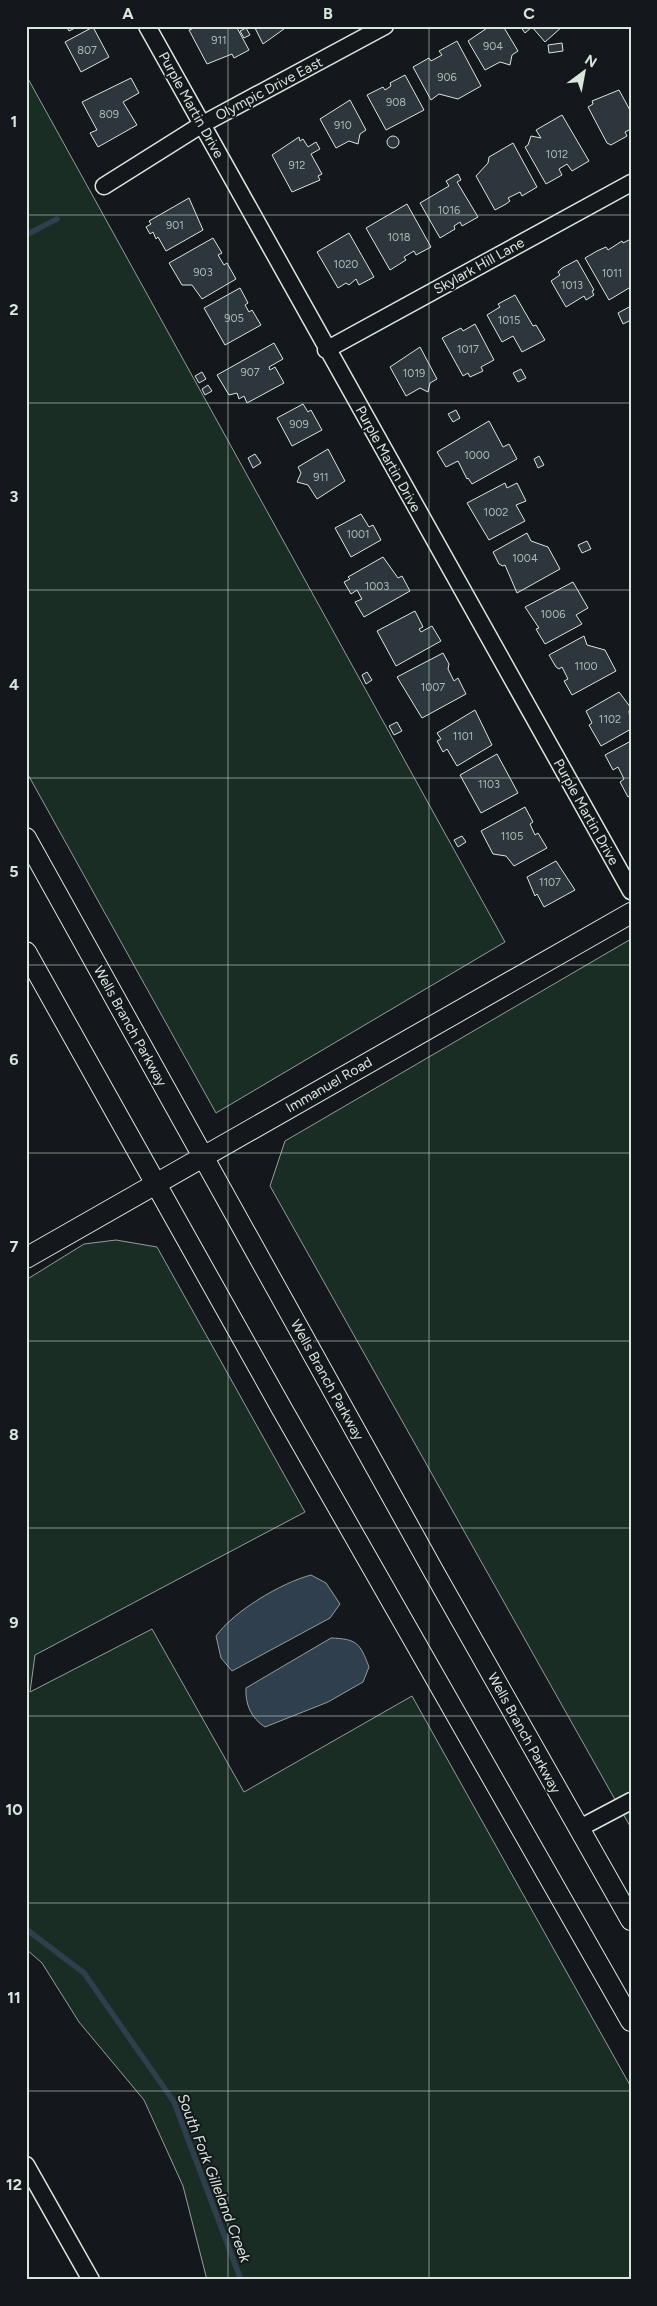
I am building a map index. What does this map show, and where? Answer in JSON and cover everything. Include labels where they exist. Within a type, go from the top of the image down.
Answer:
[{"type":"street","name":"Purple Martin Drive","points":[[147,26],[326,350],[631,891]]},
{"type":"street","name":"Olympic Drive East","points":[[104,186],[201,125],[385,26]]},
{"type":"street","name":"Skylark Hill Lane","points":[[326,350],[631,183]]},
{"type":"street","name":"Wells Branch Parkway","points":[[26,838],[578,1829],[631,1920]]},
{"type":"street","name":"Immanuel Road","points":[[26,1258],[631,913]]},
{"type":"street","points":[[26,952],[546,1875],[631,2021]]},
{"type":"street","points":[[578,1829],[631,1801]]},
{"type":"street","points":[[26,2165],[91,2280]]},
{"type":"green space","points":[[26,75],[505,942],[216,1113],[26,771]]},
{"type":"green space","points":[[631,939],[631,1828],[270,1186],[285,1141]]},
{"type":"green space","points":[[116,1240],[157,1247],[305,1512],[35,1655],[30,1692],[152,1629],[244,1792],[412,1696],[631,2087],[631,2280],[207,2280],[183,2186],[144,2100],[79,2022],[42,1963],[26,1949],[26,1280],[84,1244]]},
{"type":"water","points":[[311,1575],[326,1583],[340,1604],[330,1618],[232,1671],[221,1658],[216,1636],[234,1617],[259,1599],[286,1584]]},
{"type":"water","points":[[331,1638],[352,1641],[363,1652],[369,1667],[363,1682],[328,1702],[265,1727],[250,1710],[246,1688]]},
{"type":"building","points":[[66,26],[76,26],[77,27],[69,31]]},
{"type":"building","points":[[190,26],[236,26],[249,50],[234,58],[232,54],[207,64],[189,30],[192,29]]},
{"type":"building","points":[[254,26],[288,26],[263,44]]},
{"type":"building","points":[[490,26],[503,26],[518,51],[512,55],[510,65],[500,62],[485,70],[468,41]]},
{"type":"building","points":[[520,26],[563,26],[545,42],[532,27],[525,33]]},
{"type":"building","points":[[93,27],[109,57],[81,72],[65,42]]},
{"type":"building","points":[[246,28],[250,35],[244,38],[240,31]]},
{"type":"building","points":[[457,41],[481,86],[458,99],[439,94],[431,100],[413,67],[429,58],[431,61],[442,55],[439,51]]},
{"type":"building","points":[[562,43],[563,51],[549,53],[548,45]]},
{"type":"building","points":[[405,75],[424,110],[386,130],[367,95],[383,87],[385,90],[391,86],[390,83]]},
{"type":"building","points":[[131,78],[139,93],[123,102],[137,125],[98,147],[90,133],[97,130],[82,102]]},
{"type":"building","points":[[619,90],[631,112],[631,129],[625,132],[627,136],[611,145],[607,143],[588,107],[593,104],[592,101]]},
{"type":"building","points":[[350,100],[366,130],[360,134],[358,144],[349,141],[336,148],[320,119]]},
{"type":"building","points":[[562,115],[589,161],[572,171],[567,164],[559,169],[562,175],[546,184],[525,147],[528,145],[531,136],[541,138],[536,130]]},
{"type":"building","points":[[391,136],[395,136],[399,142],[395,148],[391,148],[387,144],[387,140]]},
{"type":"building","points":[[299,137],[300,141],[303,139],[308,147],[316,142],[320,149],[311,154],[322,174],[318,176],[320,180],[292,192],[272,155]]},
{"type":"building","points":[[513,143],[537,187],[522,196],[520,192],[508,198],[510,201],[495,210],[476,176],[488,163],[489,157]]},
{"type":"building","points":[[458,174],[461,180],[457,182],[478,217],[462,226],[460,222],[454,226],[455,229],[440,238],[420,203],[449,186],[446,181]]},
{"type":"building","points":[[189,198],[203,230],[166,251],[158,237],[156,239],[153,232],[150,234],[146,227],[151,224],[149,221]]},
{"type":"building","points":[[407,204],[431,247],[416,255],[414,251],[404,257],[406,260],[390,270],[366,228]]},
{"type":"building","points":[[349,233],[374,277],[359,285],[356,279],[349,285],[346,283],[338,288],[317,252]]},
{"type":"building","points":[[213,238],[222,253],[218,255],[224,265],[227,263],[236,279],[202,299],[192,285],[182,285],[169,263]]},
{"type":"building","points":[[631,239],[631,290],[629,288],[609,300],[585,258],[606,247],[608,250],[622,241],[623,243]]},
{"type":"building","points":[[577,260],[594,290],[592,291],[594,295],[586,300],[584,296],[566,307],[551,281],[560,275],[558,272],[562,268]]},
{"type":"building","points":[[240,288],[248,303],[245,305],[249,312],[252,310],[261,325],[225,345],[204,308]]},
{"type":"building","points":[[515,295],[533,326],[536,325],[545,340],[522,352],[513,336],[502,342],[487,315],[500,307],[498,304]]},
{"type":"building","points":[[631,306],[631,320],[623,324],[618,313]]},
{"type":"building","points":[[475,324],[494,360],[481,367],[483,371],[470,377],[468,373],[463,376],[442,338],[461,328],[463,331]]},
{"type":"building","points":[[274,343],[283,359],[269,367],[270,370],[275,367],[284,383],[247,403],[244,396],[239,399],[237,393],[229,395],[217,375]]},
{"type":"building","points":[[420,347],[437,379],[430,383],[428,392],[420,388],[406,396],[390,367]]},
{"type":"building","points":[[521,369],[526,378],[518,382],[513,373]]},
{"type":"building","points":[[202,372],[206,379],[199,383],[195,376]]},
{"type":"building","points":[[208,385],[212,391],[205,395],[202,389]]},
{"type":"building","points":[[303,404],[308,412],[311,410],[322,430],[292,446],[277,418]]},
{"type":"building","points":[[456,410],[460,418],[453,422],[448,414]]},
{"type":"building","points":[[489,421],[503,447],[509,444],[517,459],[472,484],[467,479],[458,461],[446,467],[437,452]]},
{"type":"building","points":[[328,449],[345,481],[317,499],[308,485],[297,482],[301,473],[298,467]]},
{"type":"building","points":[[255,454],[261,463],[253,468],[248,458]]},
{"type":"building","points":[[539,456],[544,465],[538,468],[534,459]]},
{"type":"building","points":[[505,483],[507,488],[517,483],[526,501],[516,505],[525,521],[489,540],[467,503]]},
{"type":"building","points":[[361,514],[369,527],[373,525],[381,540],[351,557],[335,528]]},
{"type":"building","points":[[527,533],[531,541],[548,547],[560,569],[517,593],[505,565],[499,564],[493,552]]},
{"type":"building","points":[[587,541],[591,549],[582,553],[578,545]]},
{"type":"building","points":[[383,557],[398,578],[402,576],[410,591],[364,617],[355,602],[362,599],[357,590],[351,594],[344,582],[350,579],[348,577]]},
{"type":"building","points":[[573,582],[588,608],[576,615],[582,624],[545,644],[536,629],[539,628],[525,607]]},
{"type":"building","points":[[415,611],[423,627],[419,629],[421,632],[432,626],[441,641],[396,666],[377,631]]},
{"type":"building","points":[[584,636],[587,645],[605,650],[616,671],[572,695],[564,681],[568,679],[562,667],[559,669],[556,667],[549,655]]},
{"type":"building","points":[[443,653],[449,664],[448,669],[454,681],[458,678],[466,694],[422,718],[397,677]]},
{"type":"building","points":[[367,672],[372,680],[366,684],[362,675]]},
{"type":"building","points":[[619,692],[631,708],[629,711],[631,729],[601,746],[589,725],[592,723],[586,711]]},
{"type":"building","points":[[475,710],[492,745],[457,766],[447,749],[443,752],[437,741],[441,739],[437,733]]},
{"type":"building","points":[[397,722],[402,731],[394,735],[389,726]]},
{"type":"building","points":[[631,741],[631,795],[628,797],[620,782],[624,779],[618,767],[613,770],[605,755]]},
{"type":"building","points":[[497,754],[518,793],[481,813],[460,775]]},
{"type":"building","points":[[525,807],[533,822],[530,824],[535,835],[538,833],[547,848],[514,866],[506,856],[493,854],[481,831]]},
{"type":"building","points":[[462,836],[466,842],[458,847],[454,840]]},
{"type":"building","points":[[556,861],[575,890],[544,907],[537,894],[535,896],[527,877]]},
{"type":"waterway","points":[[26,235],[57,219]]},
{"type":"waterway","name":"South Fork Gilleland Creek","points":[[26,1929],[84,1973],[174,2102],[241,2280]]}]
